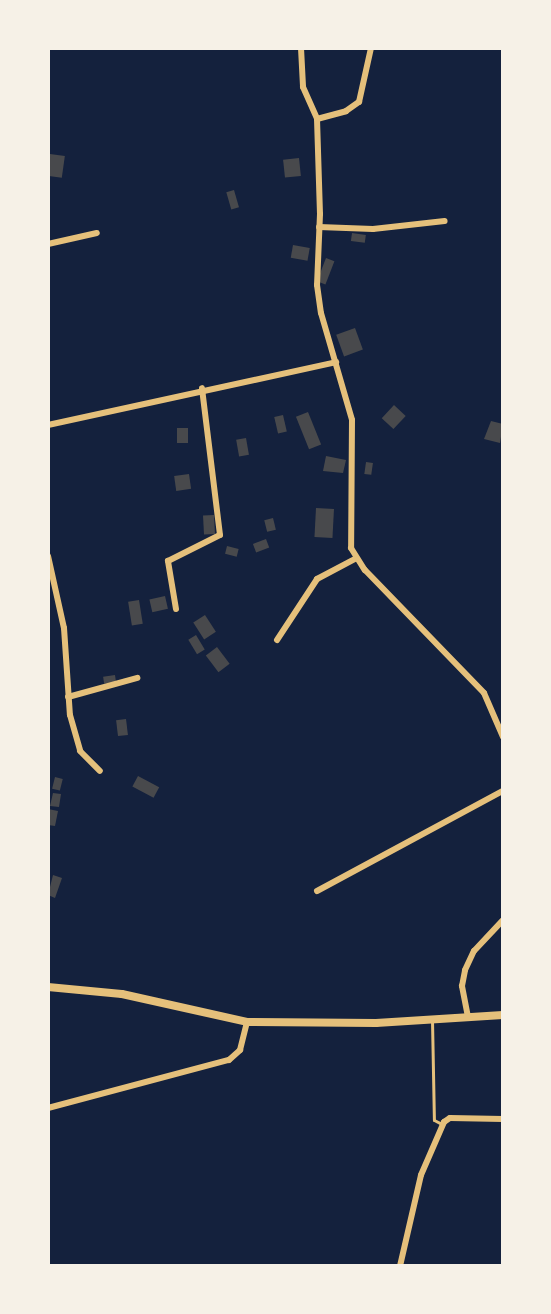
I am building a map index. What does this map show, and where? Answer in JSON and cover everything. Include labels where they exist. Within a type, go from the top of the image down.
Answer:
[{"type":"street","points":[[301,48],[303,87],[316,119],[319,227],[317,285],[321,313],[352,420],[351,548],[355,559],[484,693],[502,727],[503,737]]},
{"type":"street","points":[[316,119],[346,111],[358,102],[371,48]]},
{"type":"street","points":[[319,227],[373,229],[445,221]]},
{"type":"street","points":[[48,244],[97,233]]},
{"type":"street","points":[[48,424],[202,388],[336,362]]},
{"type":"street","points":[[176,609],[168,561],[220,534],[202,388]]},
{"type":"street","points":[[48,556],[64,628],[68,697],[80,751],[100,771]]},
{"type":"street","points":[[277,640],[317,579],[355,559]]},
{"type":"street","points":[[68,697],[137,678]]},
{"type":"street","points":[[317,891],[503,791]]},
{"type":"street","points":[[468,1017],[462,986],[465,970],[474,951],[503,920]]},
{"type":"street","points":[[48,987],[112,992],[247,1022],[365,1023],[503,1015]]},
{"type":"street","points":[[48,1108],[229,1060],[240,1050],[247,1022]]},
{"type":"street","points":[[400,1266],[421,1174],[442,1124],[450,1118],[503,1119]]},
{"type":"lane","points":[[432,1020],[434,1120],[442,1124]]},
{"type":"building","points":[[50,154],[65,156],[62,178],[48,176]]},
{"type":"building","points":[[299,158],[301,176],[285,178],[283,160]]},
{"type":"building","points":[[234,190],[239,207],[231,210],[226,192]]},
{"type":"building","points":[[352,233],[366,235],[365,243],[351,241]]},
{"type":"building","points":[[293,245],[310,248],[307,261],[291,258]]},
{"type":"building","points":[[326,258],[334,261],[325,285],[317,281]]},
{"type":"building","points":[[355,328],[363,350],[344,356],[336,335]]},
{"type":"building","points":[[394,405],[406,416],[393,429],[382,418]]},
{"type":"building","points":[[308,412],[321,444],[309,449],[296,417]]},
{"type":"building","points":[[283,415],[287,432],[278,434],[274,417]]},
{"type":"building","points":[[491,421],[503,424],[500,443],[484,439]]},
{"type":"building","points":[[177,428],[188,428],[188,443],[177,443]]},
{"type":"building","points":[[246,438],[249,455],[239,456],[236,440]]},
{"type":"building","points":[[326,456],[346,460],[343,473],[323,471]]},
{"type":"building","points":[[366,462],[373,463],[371,475],[364,474]]},
{"type":"building","points":[[189,474],[191,489],[176,491],[174,476]]},
{"type":"building","points":[[316,508],[334,509],[332,538],[314,537]]},
{"type":"building","points":[[214,515],[215,534],[204,535],[203,516]]},
{"type":"building","points":[[273,518],[276,530],[267,532],[264,520]]},
{"type":"building","points":[[266,539],[269,547],[256,552],[253,544]]},
{"type":"building","points":[[227,546],[239,549],[237,557],[225,554]]},
{"type":"building","points":[[165,596],[168,609],[152,612],[149,600]]},
{"type":"building","points":[[139,600],[143,624],[132,625],[128,602]]},
{"type":"building","points":[[205,615],[216,632],[204,639],[193,623]]},
{"type":"building","points":[[196,635],[205,650],[197,654],[188,640]]},
{"type":"building","points":[[217,647],[230,664],[218,672],[206,655]]},
{"type":"building","points":[[115,675],[116,682],[104,684],[103,677]]},
{"type":"building","points":[[126,719],[128,735],[118,736],[116,720]]},
{"type":"building","points":[[138,776],[159,787],[154,798],[132,787]]},
{"type":"building","points":[[55,777],[63,779],[60,791],[52,789]]},
{"type":"building","points":[[53,793],[61,794],[59,807],[50,806]]},
{"type":"building","points":[[48,809],[58,811],[55,826],[48,825]]},
{"type":"building","points":[[53,875],[62,878],[55,898],[48,895]]}]
